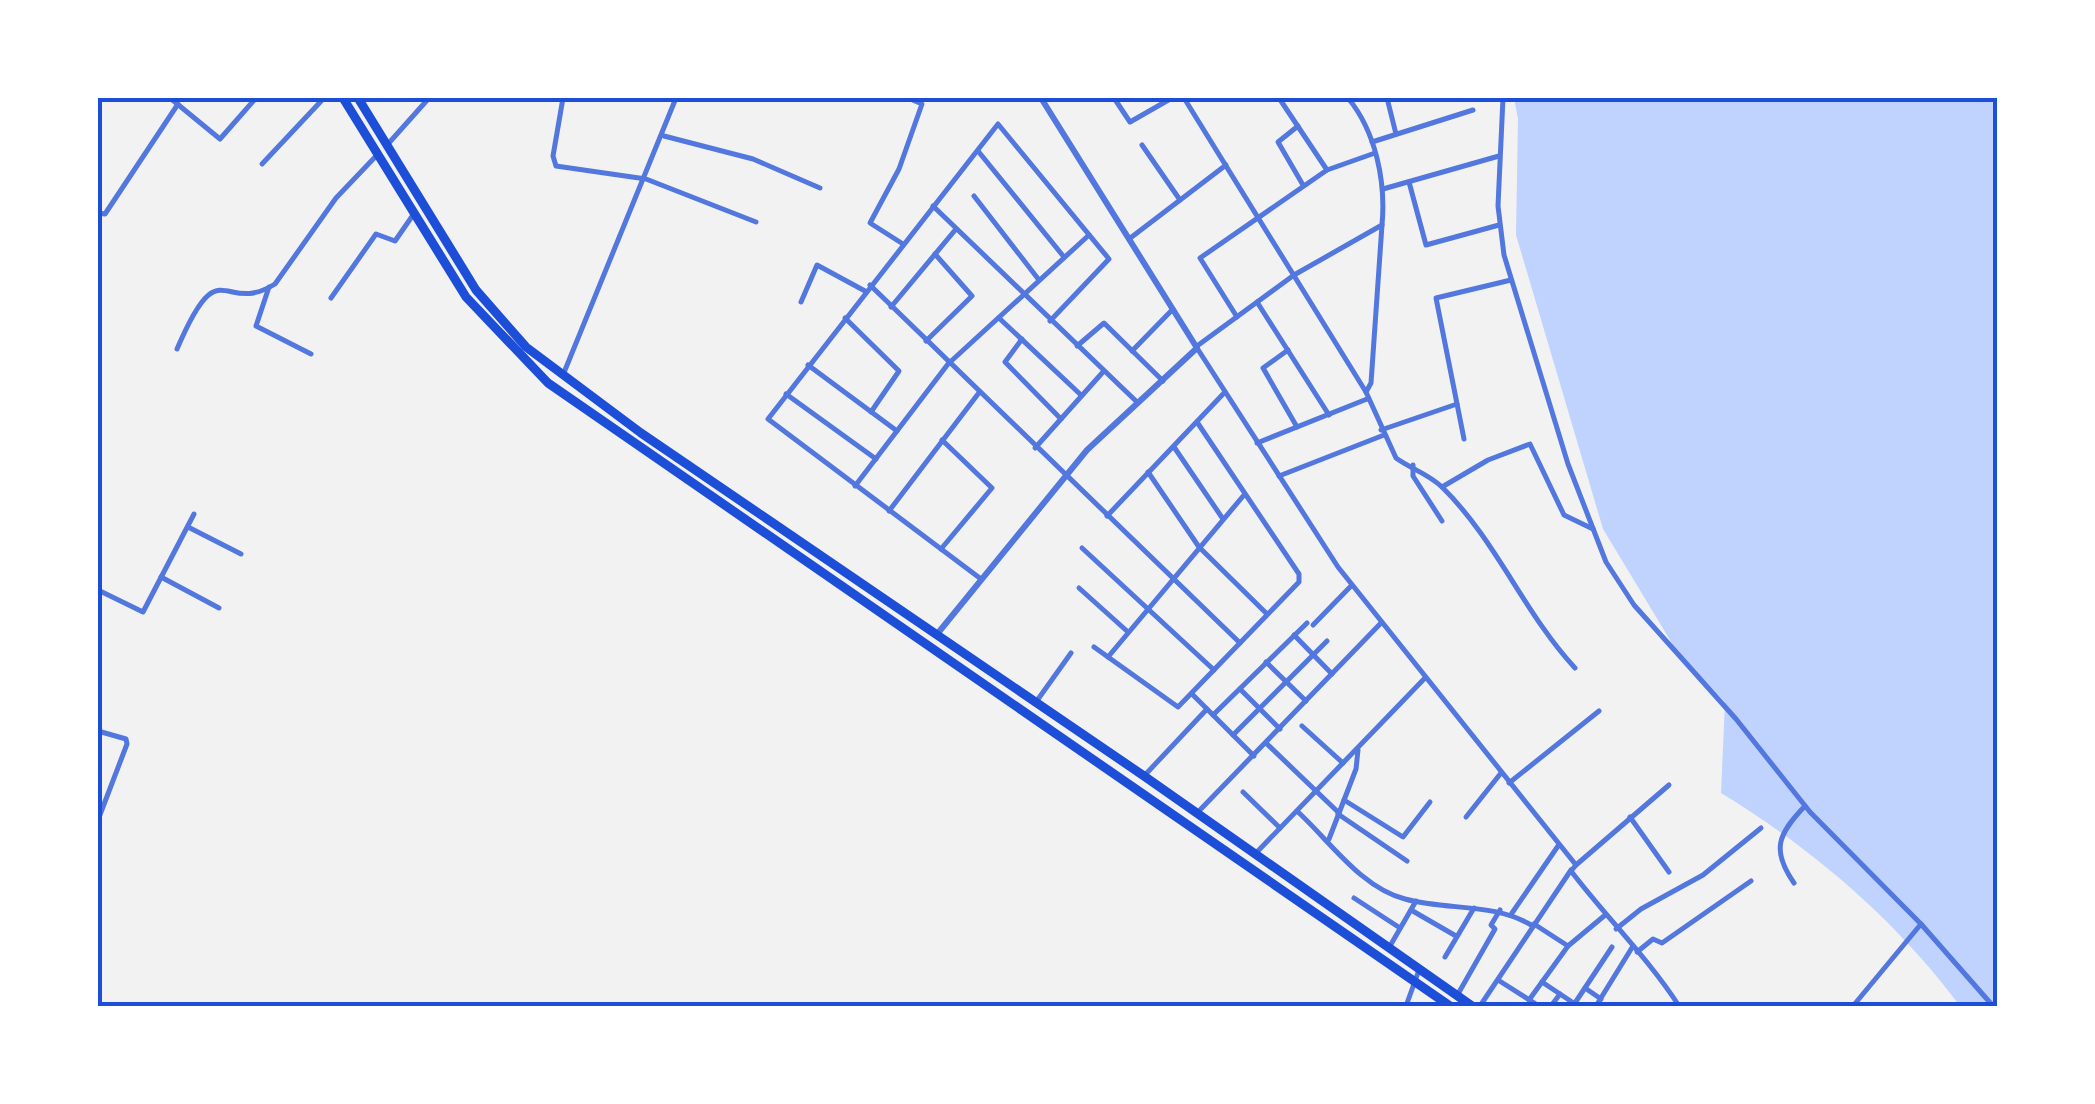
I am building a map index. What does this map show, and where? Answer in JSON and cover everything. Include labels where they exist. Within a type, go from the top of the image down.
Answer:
[{"type":"highway","points":[[343,98],[413,215],[485,322],[548,383],[1450,1006]]},
{"type":"highway","points":[[358,98],[476,290],[526,347],[641,433],[938,633],[1476,1006]]},
{"type":"street","points":[[170,98],[220,139],[256,98]]},
{"type":"street","points":[[262,164],[324,98]]},
{"type":"street","points":[[386,146],[429,98]]},
{"type":"street","points":[[564,98],[552,156],[556,166],[646,179],[756,222]]},
{"type":"street","points":[[563,374],[664,136],[676,98]]},
{"type":"street","points":[[908,98],[922,103]]},
{"type":"street","points":[[903,244],[870,223],[899,169],[922,103],[930,98]]},
{"type":"street","points":[[1040,98],[1278,477],[1352,585],[1559,845],[1604,916],[1679,1006]]},
{"type":"street","points":[[1114,98],[1130,122],[1172,98]]},
{"type":"street","points":[[1184,98],[1367,396],[1396,458],[1413,465],[1442,487],[1504,567],[1538,624],[1576,668]]},
{"type":"street","points":[[1279,98],[1327,170]]},
{"type":"street","points":[[1257,443],[1367,396],[1371,384],[1383,189],[1372,142],[1348,98]]},
{"type":"street","points":[[1387,98],[1396,134]]},
{"type":"street","points":[[1503,98],[1499,225],[1511,283],[1606,562],[1634,605],[1744,728],[1805,806],[1921,924],[1993,1006]]},
{"type":"street","points":[[98,213],[104,214],[178,104]]},
{"type":"street","points":[[1372,142],[1473,110]]},
{"type":"street","points":[[982,579],[769,422],[868,288],[1001,124],[1109,262],[1050,322]]},
{"type":"street","points":[[1298,126],[1278,142],[1303,185]]},
{"type":"street","points":[[664,136],[754,159],[820,188]]},
{"type":"street","points":[[1142,145],[1180,200]]},
{"type":"street","points":[[977,150],[1064,258]]},
{"type":"street","points":[[1237,317],[1200,258],[1327,170],[1375,153]]},
{"type":"street","points":[[310,354],[256,326],[269,288],[336,198],[377,155]]},
{"type":"street","points":[[1383,189],[1499,156]]},
{"type":"street","points":[[1129,239],[1226,164]]},
{"type":"street","points":[[1408,182],[1426,245],[1499,225]]},
{"type":"street","points":[[974,196],[1039,280]]},
{"type":"street","points":[[934,206],[1138,403]]},
{"type":"street","points":[[331,298],[376,234],[395,240],[413,215]]},
{"type":"street","points":[[938,633],[1086,450],[1197,347],[1294,275],[1382,225]]},
{"type":"street","points":[[891,306],[956,229]]},
{"type":"street","points":[[856,486],[948,364],[1089,235]]},
{"type":"street","points":[[926,342],[972,296],[936,254]]},
{"type":"street","points":[[801,302],[818,265],[868,288],[1240,643]]},
{"type":"street","points":[[1464,438],[1436,298],[1511,283]]},
{"type":"street","points":[[177,349],[192,313],[209,291],[269,288]]},
{"type":"street","points":[[1257,302],[1329,414]]},
{"type":"street","points":[[1132,350],[1174,309]]},
{"type":"street","points":[[845,318],[899,371],[871,412]]},
{"type":"street","points":[[999,318],[1082,395]]},
{"type":"street","points":[[1077,346],[1102,323],[1162,381]]},
{"type":"street","points":[[1022,339],[1004,361],[1061,419]]},
{"type":"street","points":[[1288,350],[1262,368],[1297,427]]},
{"type":"street","points":[[808,366],[897,431]]},
{"type":"street","points":[[1035,448],[1104,372]]},
{"type":"street","points":[[1106,516],[1226,392]]},
{"type":"street","points":[[786,394],[876,459]]},
{"type":"street","points":[[888,510],[978,394]]},
{"type":"street","points":[[1278,477],[1457,404]]},
{"type":"street","points":[[1094,647],[1176,706],[1192,694],[1300,576],[1197,422]]},
{"type":"street","points":[[941,549],[992,488],[942,440]]},
{"type":"street","points":[[1442,487],[1488,460],[1530,444],[1564,515],[1593,529]]},
{"type":"street","points":[[1174,446],[1223,519]]},
{"type":"street","points":[[1413,465],[1413,476],[1442,521]]},
{"type":"street","points":[[1148,472],[1199,548],[1266,614]]},
{"type":"street","points":[[1108,657],[1245,494]]},
{"type":"street","points":[[98,590],[143,612],[194,514]]},
{"type":"street","points":[[188,527],[241,554]]},
{"type":"street","points":[[1082,548],[1214,670]]},
{"type":"street","points":[[162,577],[219,608]]},
{"type":"street","points":[[1213,715],[1294,635],[1352,585]]},
{"type":"street","points":[[1078,588],[1128,632]]},
{"type":"street","points":[[1197,814],[1381,623]]},
{"type":"street","points":[[1294,635],[1332,674]]},
{"type":"street","points":[[1233,735],[1327,640]]},
{"type":"street","points":[[1036,702],[1071,654]]},
{"type":"street","points":[[1266,662],[1306,701]]},
{"type":"street","points":[[1254,855],[1424,679]]},
{"type":"street","points":[[1240,689],[1280,728]]},
{"type":"street","points":[[1192,694],[1254,756]]},
{"type":"street","points":[[1144,776],[1207,709]]},
{"type":"street","points":[[1508,783],[1599,711]]},
{"type":"street","points":[[1302,726],[1342,764]]},
{"type":"street","points":[[98,731],[126,739],[128,744],[98,820]]},
{"type":"street","points":[[1266,743],[1339,814],[1408,860]]},
{"type":"street","points":[[1329,840],[1356,769],[1358,747]]},
{"type":"street","points":[[1466,817],[1501,774]]},
{"type":"street","points":[[1476,1006],[1498,980],[1573,868],[1669,785]]},
{"type":"street","points":[[1243,792],[1280,828]]},
{"type":"street","points":[[1344,800],[1403,838],[1430,802]]},
{"type":"street","points":[[1794,883],[1780,861],[1778,846],[1784,827],[1805,806]]},
{"type":"street","points":[[1297,810],[1364,877],[1402,899],[1512,913],[1568,946]]},
{"type":"street","points":[[1630,818],[1669,872]]},
{"type":"street","points":[[1616,929],[1640,909],[1703,875],[1761,828]]},
{"type":"street","points":[[1512,913],[1559,845]]},
{"type":"street","points":[[1596,1006],[1635,949],[1654,939],[1662,943],[1751,881]]},
{"type":"street","points":[[1354,898],[1400,928]]},
{"type":"street","points":[[1388,948],[1416,901]]},
{"type":"street","points":[[1445,957],[1474,908]]},
{"type":"street","points":[[1411,910],[1457,937]]},
{"type":"street","points":[[1457,996],[1495,930],[1492,925],[1500,910]]},
{"type":"street","points":[[1529,1000],[1568,946],[1604,916]]},
{"type":"street","points":[[1853,1006],[1921,924]]},
{"type":"street","points":[[1542,982],[1574,1005],[1612,947]]},
{"type":"street","points":[[1406,1006],[1419,970]]},
{"type":"street","points":[[1498,980],[1539,1006]]},
{"type":"street","points":[[1585,988],[1601,998]]},
{"type":"street","points":[[1551,1006],[1560,994]]},
{"type":"water","points":[[1514,98],[1997,98],[1997,1006],[1960,1006],[1909,944],[1851,888],[1788,838],[1721,793],[1725,702],[1676,650],[1603,529],[1516,235],[1518,119]]}]
